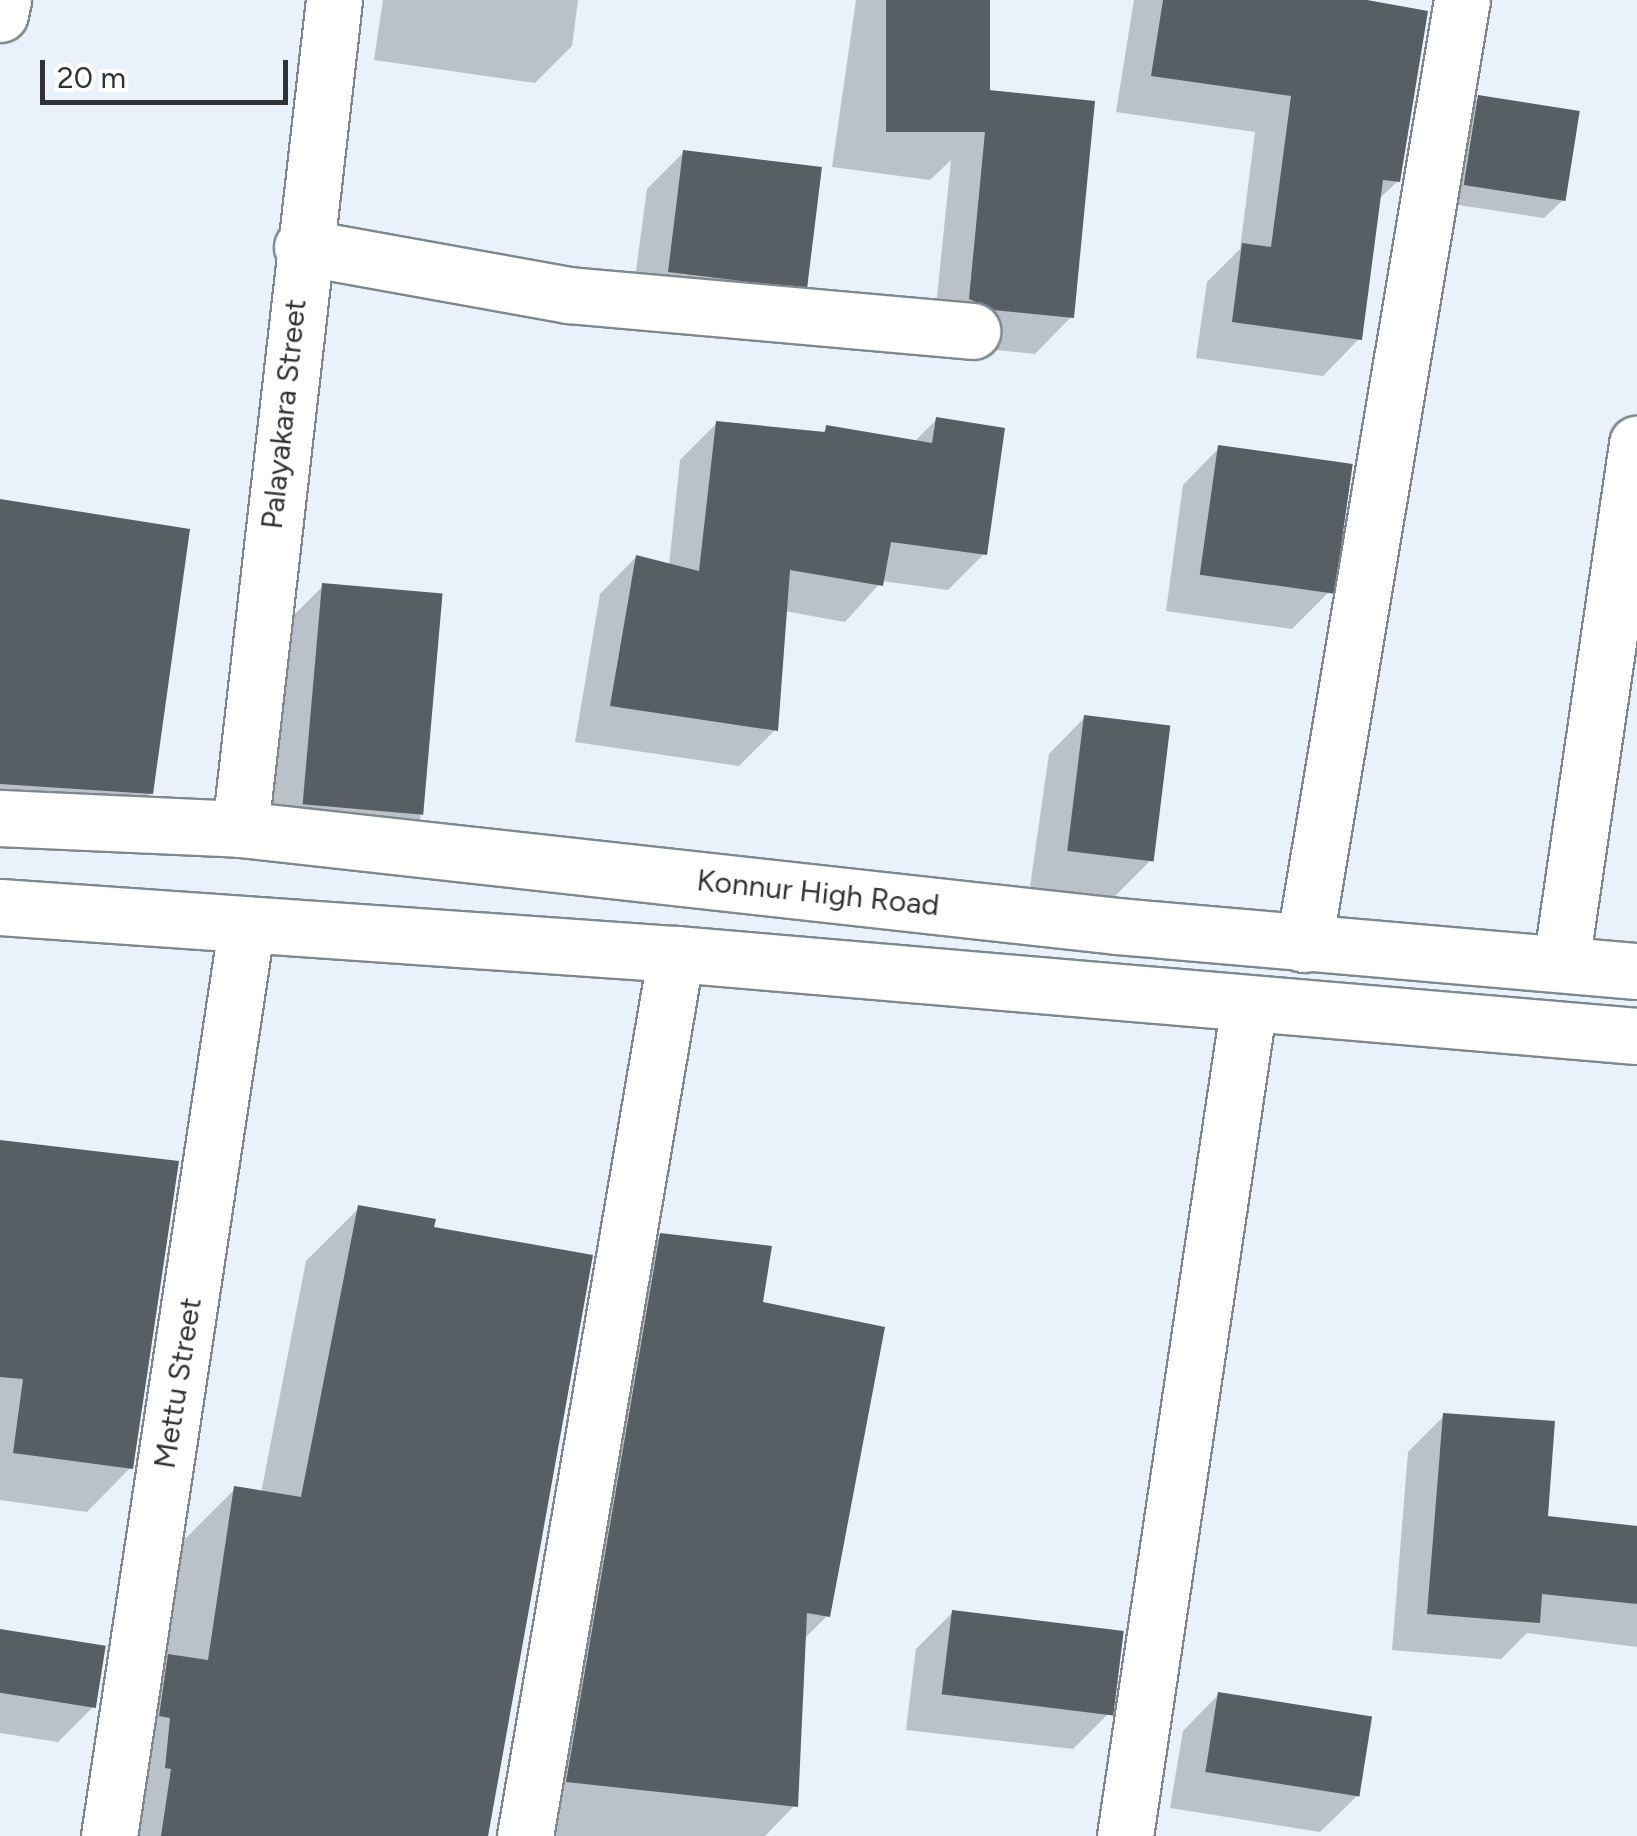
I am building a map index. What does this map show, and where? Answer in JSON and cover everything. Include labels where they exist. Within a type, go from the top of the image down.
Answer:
[{"type":"street","points":[[0,14],[3,0]]},
{"type":"street","name":"Palayakara Street","points":[[240,830],[302,247],[334,0]]},
{"type":"street","points":[[1304,944],[1462,0]]},
{"type":"street","points":[[302,247],[569,295],[972,330]]},
{"type":"street","points":[[1561,963],[1637,444]]},
{"type":"street","name":"Konnur High Road","points":[[0,818],[240,830],[1304,944],[1637,971]]},
{"type":"street","points":[[0,907],[246,929],[676,954],[1637,1036]]},
{"type":"street","name":"Mettu Street","points":[[109,1836],[246,929]]},
{"type":"street","points":[[525,1836],[676,954]]},
{"type":"street","points":[[1125,1836],[1249,1003]]},
{"type":"building","points":[[886,0],[990,0],[990,132],[886,132]]},
{"type":"building","points":[[1163,0],[1367,0],[1428,11],[1400,182],[1383,180],[1362,340],[1232,322],[1242,243],[1271,247],[1291,96],[1151,76]]},
{"type":"building","points":[[989,90],[1095,101],[1074,318],[994,310],[969,299]]},
{"type":"building","points":[[1478,95],[1580,111],[1565,201],[1464,185]]},
{"type":"building","points":[[683,150],[822,167],[807,289],[668,272]]},
{"type":"building","points":[[936,417],[1005,428],[987,555],[891,542],[883,586],[790,570],[778,731],[610,706],[636,555],[699,571],[716,421],[825,432],[826,425],[932,443]]},
{"type":"building","points":[[1218,445],[1353,464],[1334,594],[1200,575]]},
{"type":"building","points":[[0,499],[190,529],[153,794],[0,784]]},
{"type":"building","points":[[322,583],[443,594],[423,815],[303,804]]},
{"type":"building","points":[[1084,715],[1170,726],[1154,862],[1067,851]]},
{"type":"building","points":[[0,1140],[179,1161],[133,1469],[13,1453],[23,1379],[0,1377]]},
{"type":"building","points":[[358,1205],[436,1219],[434,1227],[593,1255],[488,1836],[161,1836],[171,1769],[165,1768],[170,1718],[159,1716],[168,1654],[208,1660],[234,1486],[301,1497]]},
{"type":"building","points":[[660,1233],[772,1246],[763,1302],[885,1327],[830,1617],[807,1613],[798,1807],[566,1782]]},
{"type":"building","points":[[1443,1413],[1555,1421],[1548,1516],[1637,1526],[1637,1604],[1542,1594],[1540,1623],[1427,1614]]},
{"type":"building","points":[[952,1610],[1124,1631],[1113,1715],[942,1694]]},
{"type":"building","points":[[0,1629],[106,1646],[96,1708],[0,1693]]},
{"type":"building","points":[[1218,1692],[1372,1716],[1359,1796],[1205,1772]]}]
